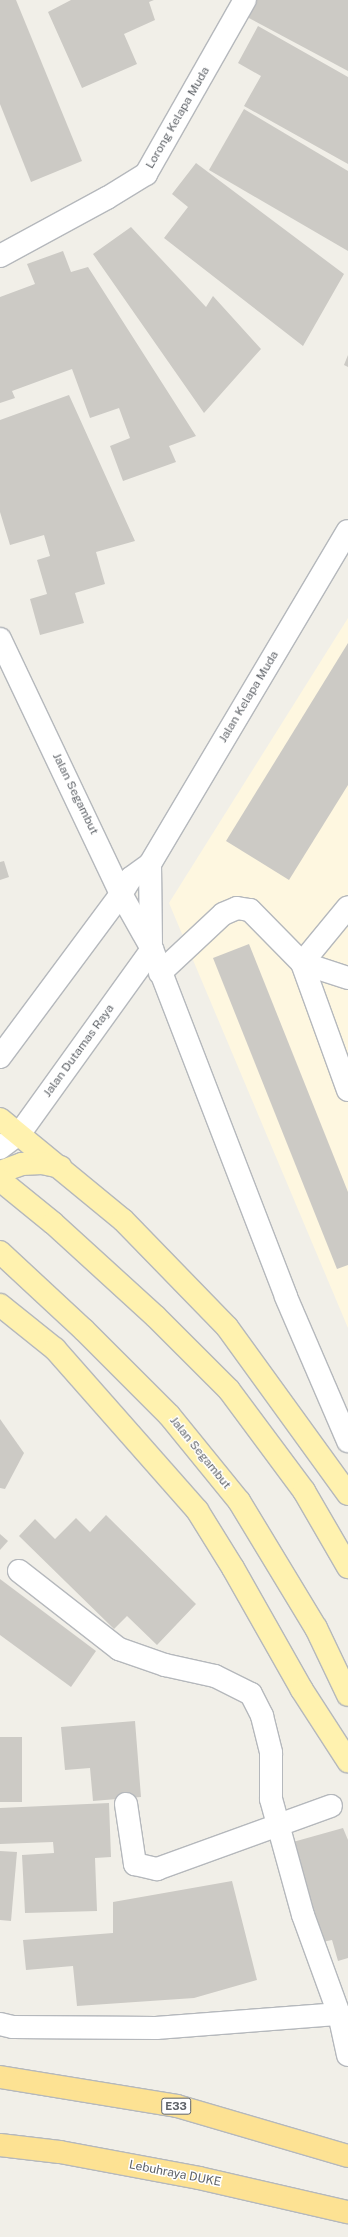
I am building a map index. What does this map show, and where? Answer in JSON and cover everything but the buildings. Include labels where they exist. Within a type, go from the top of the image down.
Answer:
[{"type":"highway","name":"E33","points":[[0,2077],[177,2106],[348,2156]]},
{"type":"highway","name":"Lebuhraya DUKE","points":[[0,2145],[60,2152],[191,2176],[348,2212]]},
{"type":"main road","points":[[0,1120],[61,1167],[123,1220],[227,1327],[348,1494]]},
{"type":"main road","points":[[0,1172],[22,1164],[42,1163],[61,1167]]},
{"type":"main road","points":[[0,1180],[53,1223],[156,1317],[229,1390],[304,1491],[348,1567]]},
{"type":"main road","name":"Jalan Segambut","points":[[0,1252],[84,1330],[169,1415],[239,1501],[316,1628],[348,1695]]},
{"type":"main road","points":[[0,1305],[55,1349],[197,1510],[233,1568],[302,1690],[348,1761]]},
{"type":"street","name":"Lorong Kelapa Muda","points":[[0,256],[107,198],[146,174],[245,0]]},
{"type":"street","name":"Jalan Kelapa Muda","points":[[121,894],[131,878],[150,864],[348,530]]},
{"type":"street","name":"Jalan Segambut","points":[[0,639],[121,894],[152,948]]},
{"type":"street","points":[[150,864],[152,948],[160,973],[286,1297],[348,1441]]},
{"type":"street","points":[[0,1057],[121,894]]},
{"type":"street","points":[[302,964],[348,907]]},
{"type":"street","points":[[160,973],[224,914],[237,908],[250,910],[302,964],[343,1072],[348,1090]]},
{"type":"street","name":"Jalan Dutamas Raya","points":[[0,1148],[20,1134],[152,948]]},
{"type":"street","points":[[302,964],[348,978]]},
{"type":"street","points":[[19,1571],[120,1649],[166,1665],[215,1676],[251,1694],[262,1716],[271,1752],[271,1799],[303,1915],[339,2014],[348,2055]]},
{"type":"street","points":[[126,1804],[135,1864],[157,1869],[331,1806]]},
{"type":"street","points":[[0,2024],[13,2027],[156,2028],[339,2014]]},
{"type":"shaded area","points":[[348,618],[348,1328],[169,903]]}]
